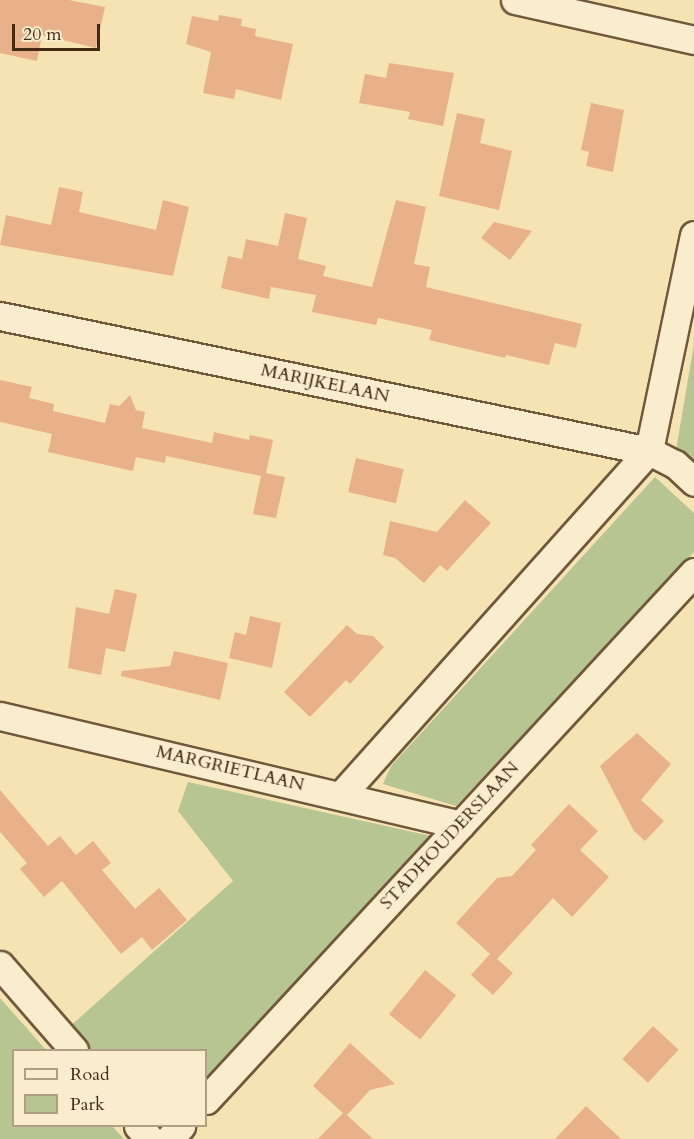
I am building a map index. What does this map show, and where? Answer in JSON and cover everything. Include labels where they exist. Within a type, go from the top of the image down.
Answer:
[{"type":"street","points":[[515,0],[694,40]]},
{"type":"street","points":[[342,794],[649,451],[694,235]]},
{"type":"street","name":"MARIJKELAAN","points":[[0,316],[649,451],[675,464],[694,482]]},
{"type":"street","name":"STADHOUDERSLAAN","points":[[207,1099],[694,572]]},
{"type":"street","name":"MARGRIETLAAN","points":[[0,716],[342,794],[460,825]]},
{"type":"street","points":[[0,965],[73,1049]]},
{"type":"street","points":[[140,1127],[150,1139]]},
{"type":"street","points":[[169,1139],[180,1127]]},
{"type":"green space","points":[[694,344],[694,465],[676,450]]},
{"type":"green space","points":[[655,477],[694,513],[694,552],[456,806],[383,784],[391,766]]},
{"type":"green space","points":[[188,782],[431,836],[207,1077],[207,1049],[86,1049],[67,1029],[233,881],[178,811]]},
{"type":"green space","points":[[0,998],[45,1049],[12,1049],[12,1127],[113,1127],[124,1139],[0,1139]]},
{"type":"building","points":[[0,0],[69,0],[105,7],[96,48],[42,35],[37,61],[0,53]]},
{"type":"building","points":[[219,15],[242,19],[241,26],[256,29],[255,36],[293,44],[281,100],[236,89],[234,99],[203,93],[211,52],[186,44],[192,16],[218,21]]},
{"type":"building","points":[[389,63],[454,73],[443,126],[408,119],[410,112],[359,103],[365,74],[386,78]]},
{"type":"building","points":[[591,103],[624,110],[613,172],[586,166],[589,152],[581,150]]},
{"type":"building","points":[[457,113],[485,119],[480,143],[512,151],[499,210],[439,196]]},
{"type":"building","points":[[59,187],[83,192],[79,212],[156,230],[163,200],[189,207],[173,276],[0,245],[6,215],[51,225]]},
{"type":"building","points":[[396,200],[426,207],[414,264],[430,267],[426,287],[582,324],[576,348],[555,343],[549,365],[506,355],[505,358],[429,340],[432,330],[378,318],[376,325],[312,312],[316,295],[271,287],[269,299],[221,288],[228,256],[242,259],[246,239],[278,246],[285,213],[307,218],[298,259],[326,266],[323,276],[372,287]]},
{"type":"building","points":[[494,222],[532,231],[510,260],[481,238]]},
{"type":"building","points":[[0,380],[32,387],[29,398],[54,404],[53,411],[105,423],[110,404],[119,406],[130,395],[136,410],[145,412],[142,428],[212,443],[214,432],[249,440],[250,435],[273,440],[266,473],[285,477],[276,518],[253,514],[261,476],[166,456],[165,463],[136,457],[133,471],[48,452],[52,434],[0,422]]},
{"type":"building","points":[[356,458],[404,469],[396,503],[348,492]]},
{"type":"building","points":[[465,500],[491,523],[447,571],[440,565],[424,583],[395,558],[383,555],[390,521],[437,532]]},
{"type":"building","points":[[115,589],[137,594],[125,652],[106,648],[101,675],[68,668],[76,607],[109,614]]},
{"type":"building","points":[[250,616],[281,623],[272,668],[229,658],[235,632],[246,635]]},
{"type":"building","points":[[347,625],[357,634],[373,636],[384,647],[350,684],[346,680],[310,717],[284,692]]},
{"type":"building","points":[[174,651],[228,663],[220,700],[121,676],[122,671],[170,666]]},
{"type":"building","points":[[637,733],[671,764],[641,800],[664,821],[645,841],[634,831],[600,766]]},
{"type":"building","points":[[0,790],[48,846],[60,836],[76,855],[93,841],[111,863],[102,870],[135,909],[159,888],[187,920],[152,950],[142,937],[121,954],[62,881],[44,897],[20,869],[27,863],[0,832]]},
{"type":"building","points":[[569,804],[598,831],[580,850],[609,877],[572,917],[553,898],[497,959],[513,973],[493,995],[471,975],[490,954],[456,923],[497,878],[512,876],[536,850],[531,845]]},
{"type":"building","points":[[425,970],[456,995],[420,1039],[389,1014]]},
{"type":"building","points":[[653,1026],[679,1050],[648,1083],[622,1059]]},
{"type":"building","points":[[350,1043],[395,1084],[370,1090],[347,1115],[373,1139],[318,1139],[343,1113],[313,1086]]},
{"type":"building","points":[[586,1106],[621,1139],[555,1139]]}]
